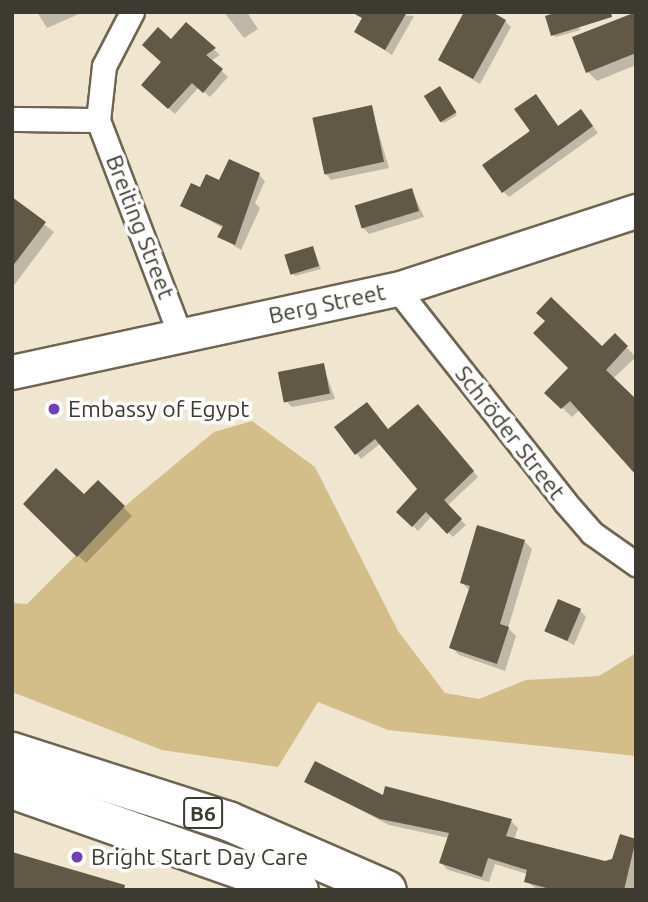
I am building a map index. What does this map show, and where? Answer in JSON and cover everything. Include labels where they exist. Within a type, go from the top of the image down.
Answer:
[{"type":"highway","name":"B6","points":[[12,752],[228,821],[387,890]]},
{"type":"highway","name":"B6","points":[[12,789],[299,890]]},
{"type":"street","name":"Breiting Street","points":[[132,12],[104,66],[98,120],[180,335]]},
{"type":"street","points":[[12,119],[98,120]]},
{"type":"street","name":"Berg Street","points":[[12,372],[397,289],[636,211]]},
{"type":"street","name":"Schröder Street","points":[[397,289],[565,502],[592,533],[636,564]]},
{"type":"shaded area","points":[[252,421],[315,467],[398,631],[445,693],[479,699],[526,680],[599,676],[636,653],[636,756],[388,730],[318,702],[278,767],[162,750],[12,692],[12,603],[27,604],[125,506],[214,432]]},
{"type":"building","points":[[351,12],[407,12],[385,50],[354,32],[362,18]]},
{"type":"building","points":[[464,12],[492,12],[506,20],[473,79],[438,60]]},
{"type":"building","points":[[558,12],[611,12],[612,17],[551,36],[545,16]]},
{"type":"building","points":[[636,12],[636,53],[586,73],[572,37]]},
{"type":"building","points":[[186,22],[216,48],[206,55],[223,69],[203,93],[192,83],[168,109],[141,85],[161,62],[142,45],[158,27],[171,39]]},
{"type":"building","points":[[440,86],[456,112],[440,122],[424,96]]},
{"type":"building","points":[[536,94],[558,126],[581,109],[593,126],[502,193],[482,165],[530,131],[514,109]]},
{"type":"building","points":[[372,105],[384,162],[324,174],[312,118]]},
{"type":"building","points":[[229,159],[260,173],[235,245],[217,237],[223,226],[180,206],[191,183],[200,187],[206,174],[219,180]]},
{"type":"building","points":[[412,188],[419,211],[362,228],[355,206]]},
{"type":"building","points":[[12,197],[46,222],[12,267]]},
{"type":"building","points":[[313,246],[319,266],[290,275],[284,255]]},
{"type":"building","points":[[551,297],[602,346],[615,333],[628,346],[606,370],[636,399],[636,475],[570,401],[561,409],[544,393],[568,368],[533,333],[545,321],[536,313]]},
{"type":"building","points":[[324,363],[330,393],[284,402],[278,372]]},
{"type":"building","points":[[367,402],[388,429],[418,404],[474,471],[444,500],[462,519],[447,534],[426,512],[412,527],[396,512],[417,489],[375,439],[355,455],[334,427]]},
{"type":"building","points":[[56,468],[84,494],[98,480],[125,506],[77,557],[23,504]]},
{"type":"building","points":[[477,525],[525,540],[500,624],[509,627],[497,664],[449,648],[470,586],[460,583]]},
{"type":"building","points":[[558,599],[581,609],[567,641],[544,631]]},
{"type":"building","points":[[315,761],[383,795],[385,786],[512,819],[506,836],[605,861],[612,859],[620,834],[636,839],[624,890],[554,890],[524,882],[527,870],[488,858],[482,877],[439,863],[449,833],[380,819],[304,782]]},
{"type":"building","points":[[12,852],[125,885],[124,890],[12,890]]},
{"type":"place","name":"Embassy of Egypt","points":[[54,409]]},
{"type":"place","name":"Bright Start Day Care","points":[[77,857]]}]
